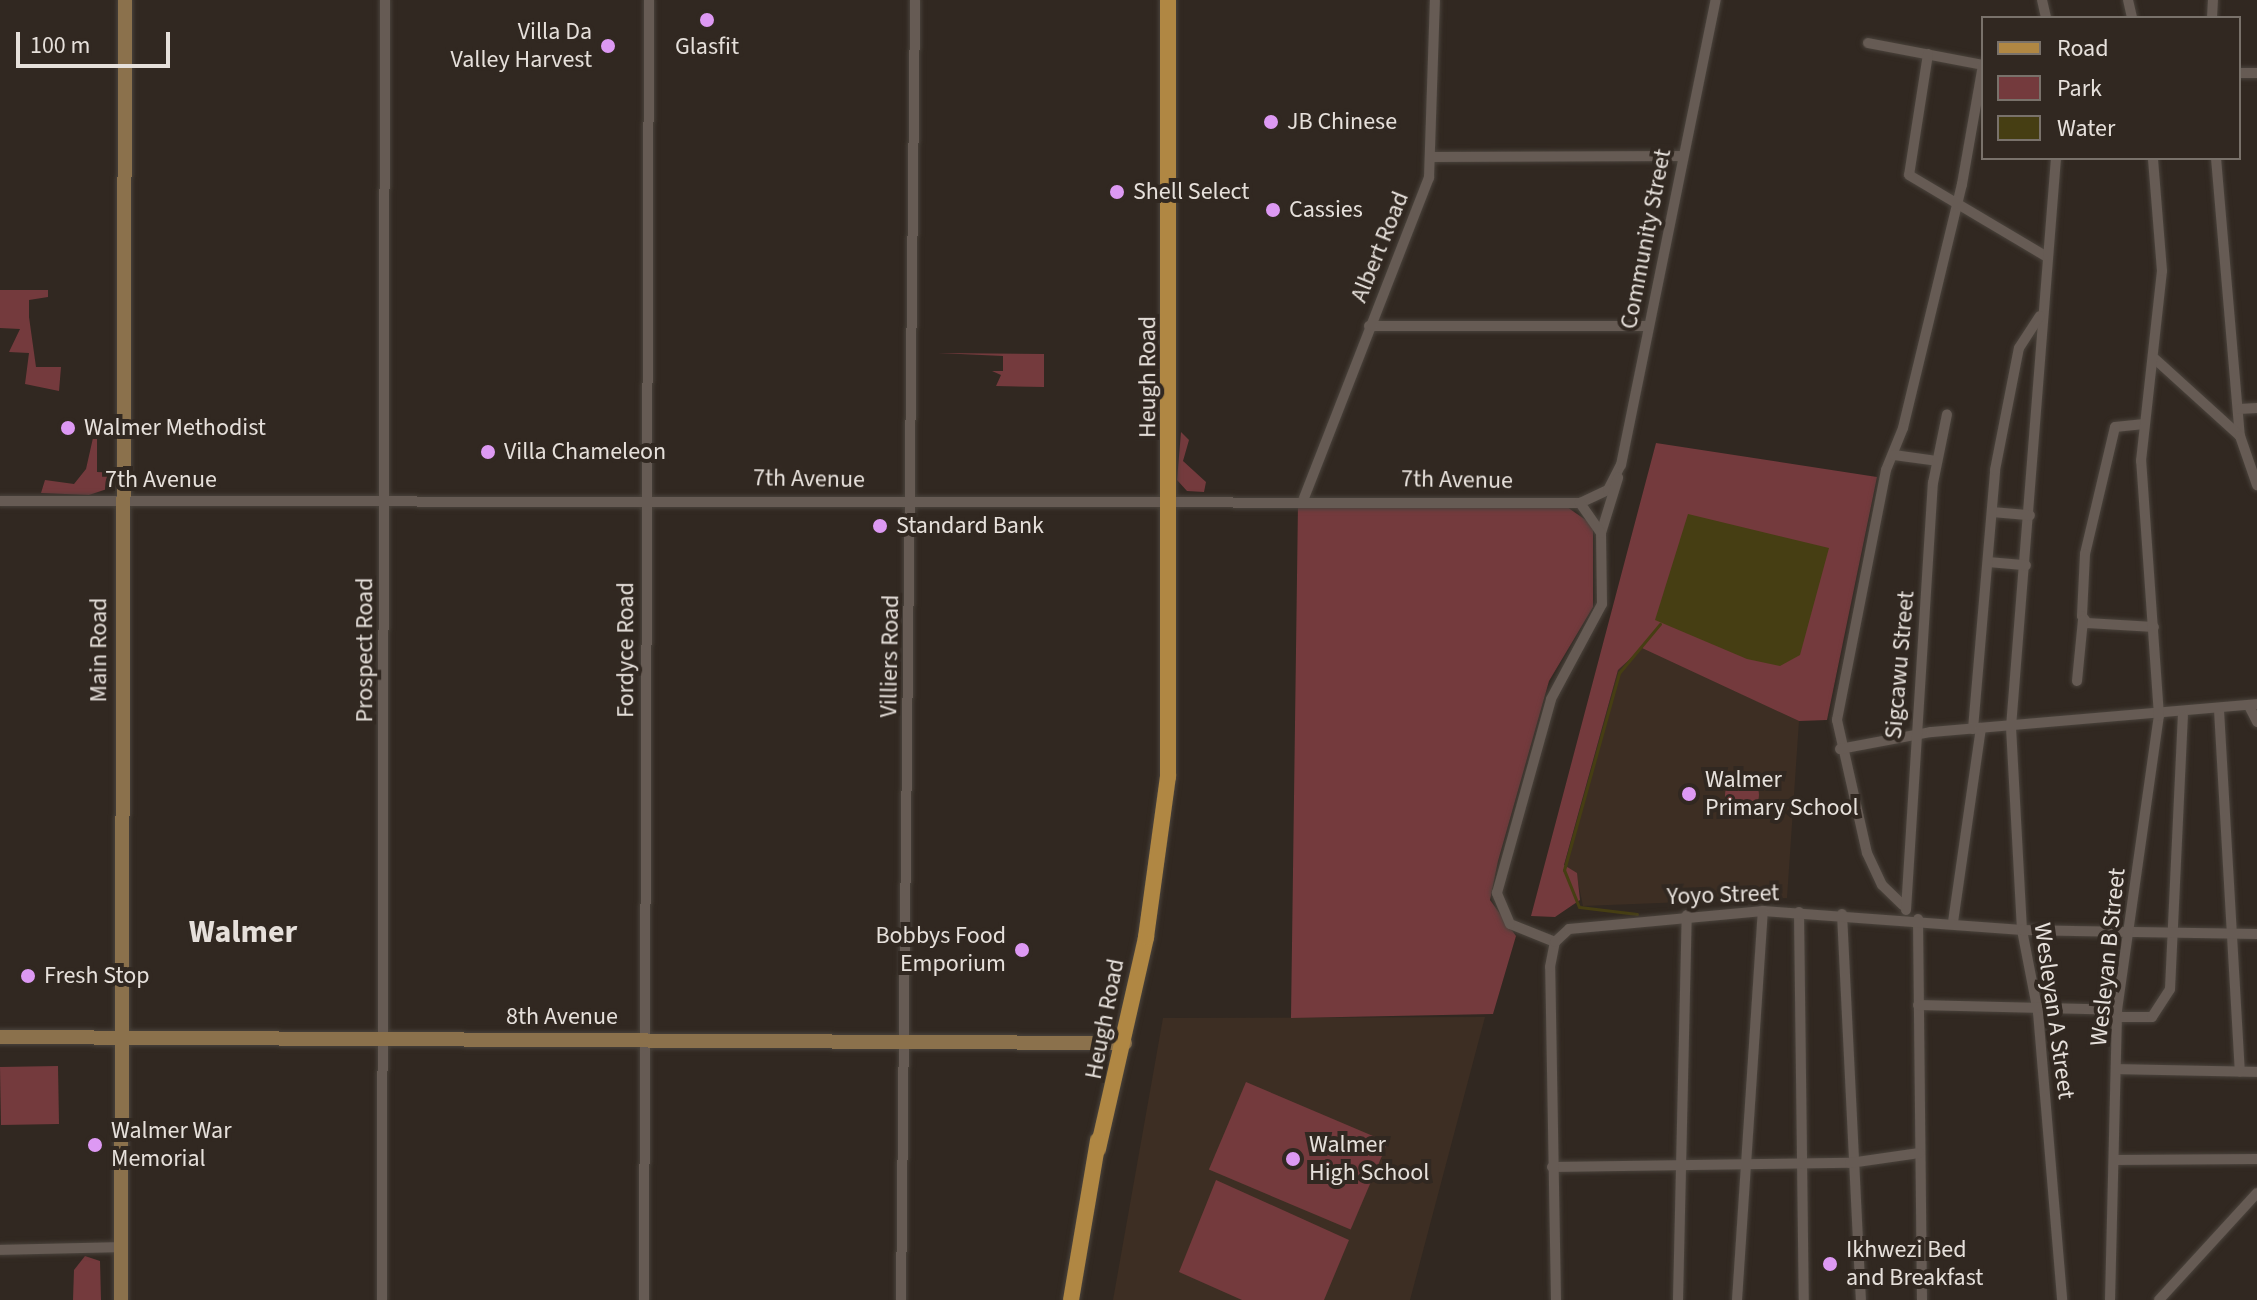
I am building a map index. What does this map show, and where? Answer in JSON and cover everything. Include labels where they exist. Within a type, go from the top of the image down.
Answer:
[{"type":"main road","name":"Heugh Road","points":[[1071,1300],[1120,1042],[1167,753],[1173,497],[1168,0]]},
{"type":"street","name":"Main Road","points":[[121,1300],[125,0]]},
{"type":"street","name":"Prospect Road","points":[[382,1300],[385,0]]},
{"type":"street","name":"Fordyce Road","points":[[644,1300],[649,0]]},
{"type":"street","name":"Villiers Road","points":[[901,1300],[919,12],[915,0]]},
{"type":"street","name":"Villiers Road","points":[[919,12],[924,0]]},
{"type":"street","name":"Albert Road","points":[[1304,498],[1434,157],[1435,0]]},
{"type":"street","name":"Community Street","points":[[1555,942],[1510,924],[1497,893],[1551,699],[1602,604],[1601,533],[1649,326],[1716,0]]},
{"type":"street","points":[[1868,43],[1981,65]]},
{"type":"street","points":[[1928,54],[1906,171],[2047,257]]},
{"type":"street","points":[[1922,1300],[1914,919],[1882,885],[1867,853],[1840,749],[1843,675],[1956,204],[1981,75]]},
{"type":"street","points":[[1434,157],[1682,156]]},
{"type":"street","name":"Wesleyan A Street","points":[[2056,160],[2041,314],[2030,515],[2011,727],[2022,930],[2038,1012],[2062,1300]]},
{"type":"street","name":"Wesleyan B Street","points":[[2110,1300],[2117,1014],[2159,716],[2144,424],[2155,359],[2162,248],[2153,160]]},
{"type":"street","points":[[2216,160],[2240,436],[2257,485]]},
{"type":"street","points":[[1953,922],[1977,728],[1992,512],[2019,348],[2041,314]]},
{"type":"street","points":[[1369,326],[1649,326]]},
{"type":"street","points":[[2155,359],[2240,436]]},
{"type":"street","points":[[2239,409],[2257,408]]},
{"type":"street","name":"Sigcawu Street","points":[[1903,905],[1937,461],[1947,414]]},
{"type":"street","points":[[2077,681],[2085,554],[2115,427],[2144,424]]},
{"type":"street","points":[[1894,455],[1937,461]]},
{"type":"street","points":[[1601,533],[1580,503],[1615,481]]},
{"type":"street","name":"7th Avenue","points":[[0,501],[1173,497],[1580,503]]},
{"type":"street","points":[[1992,512],[2030,515]]},
{"type":"street","points":[[1988,562],[2026,565]]},
{"type":"street","points":[[2083,620],[2154,627]]},
{"type":"street","points":[[1840,749],[1914,734],[2183,715],[2253,705],[2257,722]]},
{"type":"street","points":[[2219,710],[2240,1071]]},
{"type":"street","points":[[1918,1005],[2117,1014],[2147,1019],[2161,1010],[2175,930],[2183,715]]},
{"type":"street","points":[[1737,1300],[1751,1163],[1763,911]]},
{"type":"street","name":"Yoyo Street","points":[[1555,942],[1579,925],[1763,911],[1914,919],[2022,930],[2175,930],[2257,934]]},
{"type":"street","points":[[1799,912],[1798,1165],[1804,1300]]},
{"type":"street","points":[[1842,914],[1850,1163],[1861,1300]]},
{"type":"street","points":[[1678,1300],[1678,1167],[1687,915]]},
{"type":"street","points":[[1555,942],[1552,1167],[1556,1300]]},
{"type":"street","name":"8th Avenue","points":[[0,1037],[905,1038],[1120,1042]]},
{"type":"street","points":[[2117,1069],[2151,1067],[2257,1072]]},
{"type":"street","points":[[1552,1167],[1798,1165],[1850,1163],[1919,1153]]},
{"type":"street","points":[[2114,1160],[2257,1159]]},
{"type":"street","points":[[2159,1300],[2257,1193]]},
{"type":"street","points":[[0,1250],[121,1247]]},
{"type":"shaded area","name":"Walmer Primary School","points":[[1642,647],[1799,721],[1787,898],[1583,906],[1576,873],[1564,866],[1618,670]]},
{"type":"shaded area","name":"Walmer High School","points":[[1485,1017],[1410,1300],[1113,1300],[1163,1018]]},
{"type":"green space","points":[[0,290],[48,290],[48,297],[29,300],[29,317],[36,367],[61,367],[59,391],[25,384],[29,353],[9,352],[20,329],[0,328]]},
{"type":"green space","points":[[938,353],[1044,354],[1044,387],[996,386],[1001,375],[992,371],[1003,371],[1003,356]]},
{"type":"green space","points":[[97,420],[97,472],[117,473],[110,488],[89,495],[41,493],[45,480],[74,484],[86,469]]},
{"type":"green space","points":[[1181,432],[1189,440],[1183,461],[1206,482],[1204,492],[1187,491],[1177,480]]},
{"type":"green space","points":[[1656,443],[1877,477],[1827,720],[1799,721],[1642,648],[1618,670],[1564,865],[1577,873],[1580,900],[1555,917],[1531,916]]},
{"type":"green space","points":[[1298,503],[1567,507],[1593,525],[1593,607],[1549,681],[1498,861],[1490,900],[1516,936],[1493,1014],[1291,1018]]},
{"type":"green space","points":[[1742,778],[1754,783],[1759,795],[1754,807],[1742,812],[1730,807],[1725,795],[1730,783]]},
{"type":"green space","points":[[58,1066],[59,1124],[1,1125],[0,1067]]},
{"type":"green space","points":[[1246,1082],[1388,1142],[1351,1230],[1209,1169]]},
{"type":"green space","points":[[1216,1180],[1349,1240],[1324,1300],[1242,1300],[1179,1272]]},
{"type":"green space","points":[[85,1256],[100,1261],[101,1300],[73,1300],[74,1270]]},
{"type":"water","points":[[1688,514],[1829,548],[1800,655],[1780,666],[1747,659],[1655,620]]},
{"type":"waterway","points":[[1637,914],[1579,907],[1564,870],[1619,673],[1660,624]]},
{"type":"place","name":"Glasfit","points":[[707,20]]},
{"type":"place","name":"Villa Da Valley Harvest","points":[[608,46]]},
{"type":"place","name":"JB Chinese","points":[[1271,122]]},
{"type":"place","name":"Shell Select","points":[[1117,192]]},
{"type":"place","name":"Cassies","points":[[1273,210]]},
{"type":"place","name":"Walmer Methodist","points":[[68,428]]},
{"type":"place","name":"Villa Chameleon","points":[[488,452]]},
{"type":"place","name":"Standard Bank","points":[[880,526]]},
{"type":"place","name":"Walmer Primary School","points":[[1689,794]]},
{"type":"place","name":"Bobbys Food Emporium","points":[[1022,950]]},
{"type":"place","name":"Fresh Stop","points":[[28,976]]},
{"type":"place","name":"Walmer War Memorial","points":[[95,1145]]},
{"type":"place","name":"Walmer High School","points":[[1293,1159]]},
{"type":"place","name":"Ikhwezi Bed and Breakfast","points":[[1830,1264]]},
{"type":"district","name":"Walmer","points":[[243,932]]}]
